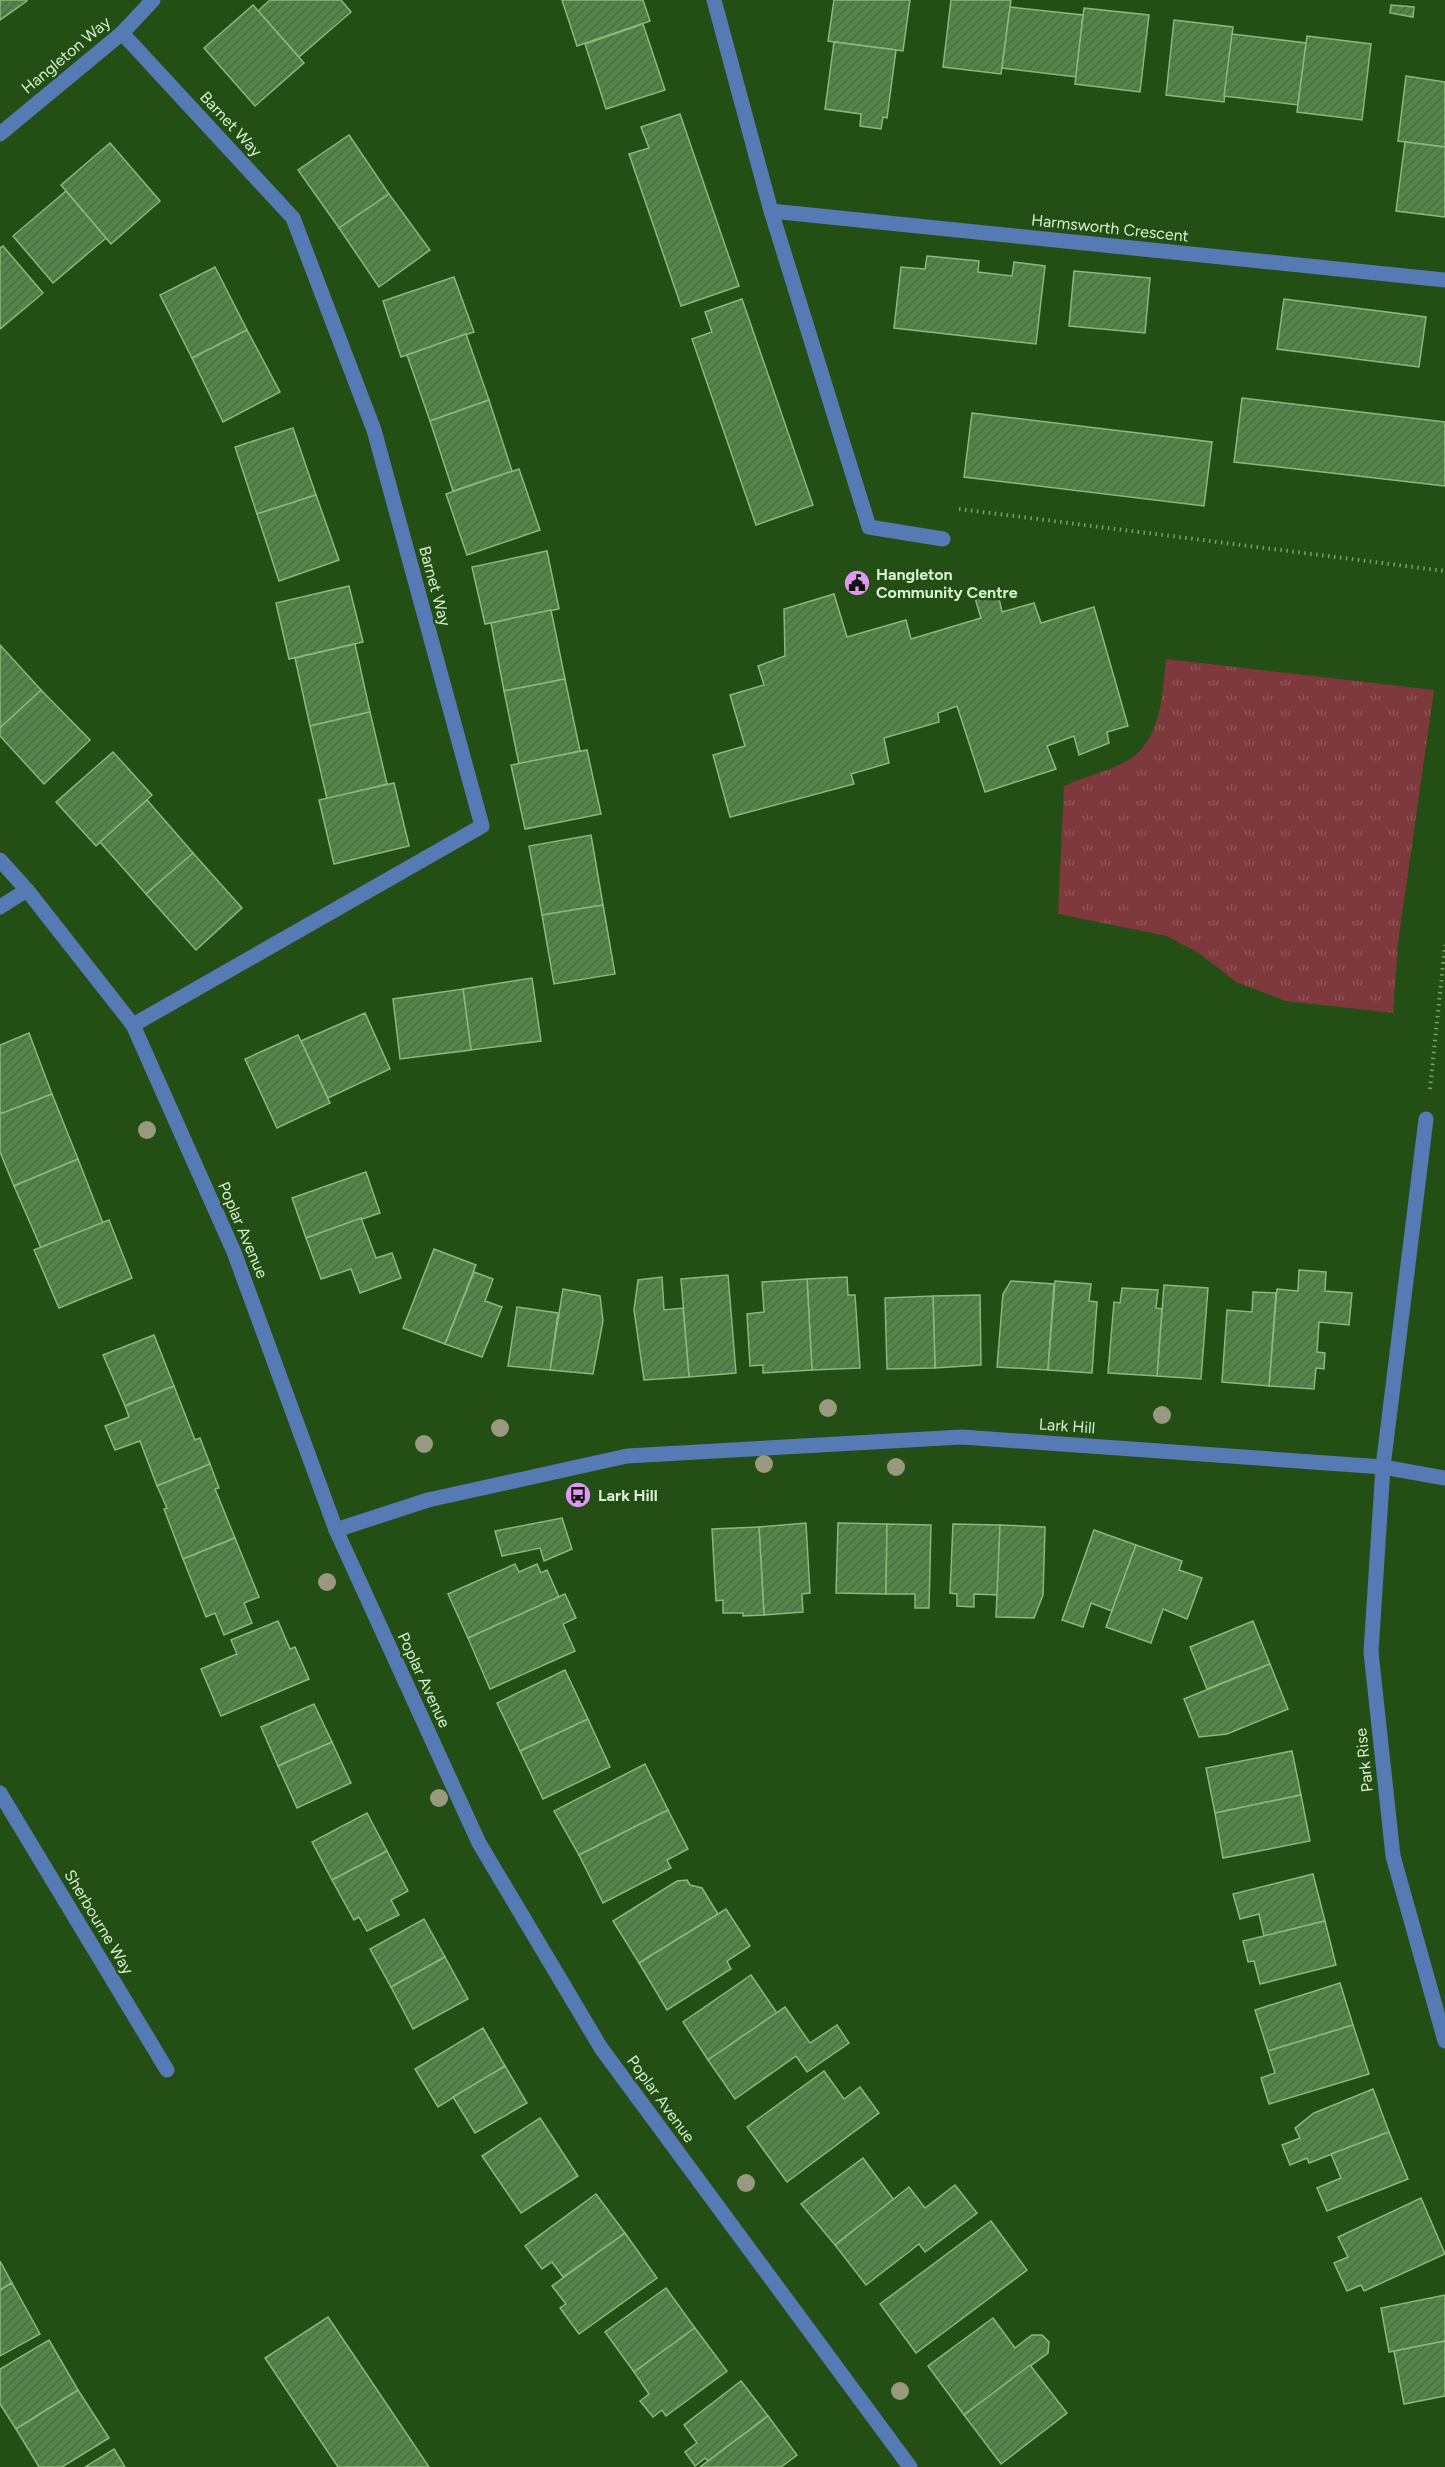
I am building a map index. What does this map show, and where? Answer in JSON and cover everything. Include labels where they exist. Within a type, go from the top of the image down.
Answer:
[{"type":"street","name":"Hangleton Way","points":[[0,134],[122,33],[153,0]]},
{"type":"street","points":[[714,0],[771,211],[869,527],[943,539]]},
{"type":"street","name":"Barnet Way","points":[[122,33],[293,218],[374,430],[482,826],[133,1024]]},
{"type":"street","name":"Harmsworth Crescent","points":[[771,211],[1445,280]]},
{"type":"street","name":"Poplar Avenue","points":[[0,860],[27,890],[133,1024],[234,1252],[336,1530],[479,1843],[601,2048],[910,2467]]},
{"type":"street","points":[[0,907],[27,890]]},
{"type":"street","name":"Park Rise","points":[[1426,1119],[1383,1467],[1371,1652],[1393,1856],[1445,2041]]},
{"type":"street","name":"Lark Hill","points":[[336,1530],[428,1500],[627,1456],[962,1437],[1383,1467],[1445,1478]]},
{"type":"street","name":"Sherbourne Way","points":[[0,1793],[167,2070]]},
{"type":"path","points":[[943,539],[955,508],[1445,571]]},
{"type":"path","points":[[1426,1119],[1445,945]]},
{"type":"green space","points":[[1166,659],[1434,690],[1398,943],[1393,1013],[1286,1001],[1236,982],[1200,954],[1167,936],[1058,914],[1064,786],[1125,762],[1137,754],[1146,743],[1158,717]]},
{"type":"building","points":[[0,0],[26,0],[27,1],[0,20]]},
{"type":"building","points":[[270,0],[341,0],[351,12],[299,57],[258,11]]},
{"type":"building","points":[[562,0],[643,0],[650,21],[577,46]]},
{"type":"building","points":[[834,0],[910,0],[903,51],[828,41]]},
{"type":"building","points":[[951,0],[1011,0],[1001,74],[943,67]]},
{"type":"building","points":[[253,5],[304,63],[255,106],[204,48]]},
{"type":"building","points":[[1391,5],[1414,7],[1413,17],[1390,13]]},
{"type":"building","points":[[1010,7],[1083,15],[1076,77],[1002,68]]},
{"type":"building","points":[[1084,8],[1149,15],[1140,92],[1075,84]]},
{"type":"building","points":[[1174,20],[1233,27],[1224,102],[1166,95]]},
{"type":"building","points":[[643,24],[665,90],[606,109],[585,44]]},
{"type":"building","points":[[1232,34],[1306,43],[1298,105],[1224,96]]},
{"type":"building","points":[[1307,36],[1371,44],[1362,120],[1297,112]]},
{"type":"building","points":[[834,42],[896,50],[887,118],[883,117],[881,129],[860,126],[861,114],[825,109]]},
{"type":"building","points":[[1406,76],[1445,82],[1445,147],[1398,141]]},
{"type":"building","points":[[680,114],[739,286],[681,306],[629,154],[649,148],[641,127]]},
{"type":"building","points":[[349,135],[389,194],[339,228],[298,170]]},
{"type":"building","points":[[1405,142],[1445,147],[1445,217],[1396,211]]},
{"type":"building","points":[[110,143],[160,201],[111,244],[61,185]]},
{"type":"building","points":[[66,191],[106,238],[53,283],[13,236]]},
{"type":"building","points":[[389,194],[430,250],[379,287],[339,228]]},
{"type":"building","points":[[3,246],[43,293],[0,329],[0,248]]},
{"type":"building","points":[[927,256],[979,261],[978,272],[1012,276],[1014,262],[1045,266],[1036,344],[894,328],[901,267],[925,269]]},
{"type":"building","points":[[215,267],[247,330],[192,358],[160,295]]},
{"type":"building","points":[[1074,271],[1150,278],[1145,333],[1069,326]]},
{"type":"building","points":[[454,277],[474,332],[401,357],[383,301]]},
{"type":"building","points":[[742,299],[813,505],[756,525],[692,339],[712,332],[705,312]]},
{"type":"building","points":[[1284,299],[1426,317],[1419,367],[1277,349]]},
{"type":"building","points":[[247,330],[280,392],[223,422],[192,358]]},
{"type":"building","points":[[466,334],[489,400],[430,421],[407,355]]},
{"type":"building","points":[[1242,398],[1445,422],[1445,486],[1234,462]]},
{"type":"building","points":[[489,400],[512,471],[453,491],[430,421]]},
{"type":"building","points":[[972,413],[1212,442],[1204,506],[964,477]]},
{"type":"building","points":[[293,428],[316,495],[257,514],[235,447]]},
{"type":"building","points":[[519,469],[540,530],[467,555],[446,494]]},
{"type":"building","points":[[316,495],[339,560],[279,581],[257,514]]},
{"type":"building","points":[[547,551],[559,609],[485,624],[472,567]]},
{"type":"building","points":[[349,586],[363,642],[289,659],[276,603]]},
{"type":"building","points":[[834,594],[847,637],[906,620],[911,639],[981,618],[975,598],[998,594],[1002,612],[1034,603],[1041,623],[1094,607],[1128,726],[1107,732],[1109,743],[1079,755],[1074,736],[1047,746],[1056,769],[985,792],[957,706],[938,713],[939,722],[884,738],[889,763],[851,774],[854,784],[730,817],[713,755],[745,746],[730,695],[764,685],[758,666],[785,656],[784,609]]},
{"type":"building","points":[[551,610],[565,679],[504,691],[491,623]]},
{"type":"building","points":[[355,644],[370,712],[310,726],[295,658]]},
{"type":"building","points":[[0,645],[41,690],[0,728]]},
{"type":"building","points":[[565,679],[580,751],[519,764],[504,691]]},
{"type":"building","points":[[41,690],[90,740],[44,784],[0,736],[0,728]]},
{"type":"building","points":[[370,712],[387,784],[327,799],[310,726]]},
{"type":"building","points":[[587,750],[601,814],[525,829],[511,765]]},
{"type":"building","points":[[113,752],[152,795],[96,846],[56,802]]},
{"type":"building","points":[[394,783],[409,846],[334,864],[319,800]]},
{"type":"building","points":[[147,800],[193,853],[146,894],[100,842]]},
{"type":"building","points":[[591,835],[603,905],[542,915],[529,846]]},
{"type":"building","points":[[193,853],[242,908],[196,950],[146,894]]},
{"type":"building","points":[[603,905],[615,974],[554,984],[542,915]]},
{"type":"building","points":[[532,978],[541,1041],[471,1050],[463,989]]},
{"type":"building","points":[[463,989],[471,1050],[400,1059],[393,999]]},
{"type":"building","points":[[365,1013],[390,1069],[328,1098],[301,1041]]},
{"type":"building","points":[[29,1033],[52,1094],[0,1114],[0,1045]]},
{"type":"building","points":[[298,1035],[330,1103],[277,1128],[245,1059]]},
{"type":"building","points":[[52,1094],[78,1159],[14,1186],[0,1152],[0,1114]]},
{"type":"building","points":[[78,1159],[103,1223],[41,1248],[14,1186]]},
{"type":"building","points":[[366,1172],[380,1213],[306,1238],[292,1198]]},
{"type":"building","points":[[361,1218],[376,1258],[392,1253],[401,1278],[360,1293],[351,1269],[321,1279],[306,1238]]},
{"type":"building","points":[[109,1220],[132,1278],[59,1308],[34,1250]]},
{"type":"building","points":[[434,1249],[476,1265],[445,1344],[403,1328]]},
{"type":"building","points":[[1299,1270],[1326,1272],[1325,1291],[1352,1293],[1349,1325],[1319,1322],[1317,1352],[1325,1353],[1324,1369],[1316,1368],[1314,1389],[1269,1386],[1277,1289],[1298,1291]]},
{"type":"building","points":[[474,1272],[493,1279],[485,1301],[502,1307],[482,1357],[445,1344]]},
{"type":"building","points":[[728,1275],[736,1373],[689,1377],[681,1279]]},
{"type":"building","points":[[662,1277],[664,1310],[683,1308],[689,1377],[644,1380],[634,1310],[638,1280]]},
{"type":"building","points":[[847,1277],[848,1295],[855,1295],[860,1368],[812,1370],[807,1279]]},
{"type":"building","points":[[807,1279],[812,1370],[763,1373],[763,1365],[750,1366],[747,1314],[764,1312],[762,1282]]},
{"type":"building","points":[[1011,1281],[1054,1284],[1048,1370],[997,1367],[1003,1294]]},
{"type":"building","points":[[1055,1281],[1091,1284],[1089,1301],[1097,1302],[1092,1373],[1048,1370]]},
{"type":"building","points":[[1164,1285],[1208,1288],[1201,1379],[1157,1376]]},
{"type":"building","points":[[1122,1288],[1158,1290],[1156,1308],[1162,1309],[1157,1376],[1108,1373],[1114,1302],[1120,1303]]},
{"type":"building","points":[[563,1289],[600,1296],[603,1321],[593,1374],[550,1370]]},
{"type":"building","points":[[1253,1292],[1276,1293],[1269,1386],[1222,1382],[1227,1310],[1252,1312]]},
{"type":"building","points":[[980,1295],[981,1365],[935,1368],[933,1296]]},
{"type":"building","points":[[933,1296],[935,1368],[887,1369],[885,1298]]},
{"type":"building","points":[[517,1307],[558,1313],[550,1370],[508,1366]]},
{"type":"building","points":[[154,1335],[174,1386],[125,1406],[103,1355]]},
{"type":"building","points":[[174,1386],[195,1440],[200,1438],[210,1464],[157,1486],[140,1441],[115,1450],[105,1426],[129,1417],[125,1406]]},
{"type":"building","points":[[210,1464],[219,1488],[215,1489],[235,1538],[183,1559],[164,1509],[167,1508],[157,1486]]},
{"type":"building","points":[[562,1518],[572,1549],[544,1561],[540,1548],[502,1556],[495,1531]]},
{"type":"building","points":[[806,1523],[810,1593],[802,1594],[803,1612],[764,1615],[759,1527]]},
{"type":"building","points":[[838,1523],[887,1524],[886,1594],[836,1593]]},
{"type":"building","points":[[887,1524],[931,1525],[929,1608],[915,1608],[915,1594],[886,1594]]},
{"type":"building","points":[[953,1524],[1000,1525],[998,1595],[974,1594],[974,1607],[957,1606],[957,1594],[950,1593]]},
{"type":"building","points":[[1000,1525],[1045,1527],[1043,1595],[1034,1618],[996,1617]]},
{"type":"building","points":[[759,1527],[764,1615],[743,1616],[743,1613],[723,1613],[723,1600],[716,1601],[712,1529]]},
{"type":"building","points":[[1094,1530],[1136,1545],[1112,1611],[1091,1603],[1083,1627],[1062,1620]]},
{"type":"building","points":[[235,1538],[259,1597],[244,1603],[252,1623],[224,1635],[215,1613],[206,1617],[183,1559]]},
{"type":"building","points":[[1136,1545],[1182,1561],[1179,1570],[1202,1578],[1187,1619],[1163,1609],[1151,1643],[1106,1627]]},
{"type":"building","points":[[515,1564],[519,1572],[537,1564],[541,1573],[547,1570],[559,1597],[468,1638],[448,1594]]},
{"type":"building","points":[[565,1594],[576,1618],[563,1624],[575,1651],[490,1689],[468,1638]]},
{"type":"building","points":[[278,1621],[290,1649],[295,1647],[309,1679],[221,1716],[201,1669],[237,1654],[231,1640]]},
{"type":"building","points":[[1253,1621],[1270,1664],[1207,1689],[1190,1647]]},
{"type":"building","points":[[1270,1664],[1288,1709],[1227,1734],[1199,1737],[1184,1699]]},
{"type":"building","points":[[565,1670],[588,1719],[520,1751],[497,1703]]},
{"type":"building","points":[[314,1704],[332,1742],[278,1766],[261,1727]]},
{"type":"building","points":[[588,1719],[610,1767],[543,1799],[520,1751]]},
{"type":"building","points":[[332,1742],[351,1783],[297,1808],[278,1766]]},
{"type":"building","points":[[1292,1751],[1301,1795],[1215,1813],[1206,1768]]},
{"type":"building","points":[[645,1764],[668,1810],[579,1855],[554,1811]]},
{"type":"building","points":[[1301,1795],[1310,1841],[1223,1858],[1215,1813]]},
{"type":"building","points":[[668,1810],[688,1849],[667,1860],[671,1868],[603,1903],[579,1855]]},
{"type":"building","points":[[367,1813],[387,1851],[332,1880],[312,1842]]},
{"type":"building","points":[[387,1851],[408,1891],[391,1900],[399,1915],[367,1931],[359,1917],[354,1920],[332,1880]]},
{"type":"building","points":[[1313,1874],[1325,1921],[1264,1936],[1259,1914],[1240,1919],[1233,1894]]},
{"type":"building","points":[[687,1880],[690,1885],[702,1888],[718,1914],[639,1963],[613,1921],[677,1881]]},
{"type":"building","points":[[726,1909],[750,1946],[727,1961],[731,1969],[667,2010],[639,1963]]},
{"type":"building","points":[[424,1919],[445,1957],[391,1987],[370,1949]]},
{"type":"building","points":[[1325,1921],[1336,1965],[1260,1984],[1254,1961],[1248,1962],[1243,1941]]},
{"type":"building","points":[[445,1957],[468,1999],[413,2029],[391,1987]]},
{"type":"building","points":[[751,1975],[777,2013],[708,2060],[683,2022]]},
{"type":"building","points":[[1340,1983],[1353,2025],[1268,2051],[1255,2010]]},
{"type":"building","points":[[785,2007],[810,2043],[837,2025],[849,2043],[807,2072],[796,2056],[735,2099],[708,2060]]},
{"type":"building","points":[[1353,2025],[1369,2074],[1269,2104],[1261,2078],[1275,2073],[1268,2051]]},
{"type":"building","points":[[483,2028],[505,2066],[438,2107],[415,2069]]},
{"type":"building","points":[[505,2066],[527,2103],[475,2133],[453,2097]]},
{"type":"building","points":[[824,2071],[844,2099],[860,2087],[879,2113],[787,2182],[747,2127]]},
{"type":"building","points":[[1373,2089],[1389,2132],[1309,2163],[1307,2158],[1290,2165],[1282,2145],[1300,2138],[1295,2128],[1314,2113]]},
{"type":"building","points":[[540,2118],[578,2176],[521,2213],[482,2156]]},
{"type":"building","points":[[1389,2132],[1408,2179],[1327,2211],[1317,2188],[1341,2178],[1331,2154]]},
{"type":"building","points":[[863,2158],[894,2200],[835,2245],[801,2204]]},
{"type":"building","points":[[955,2185],[977,2213],[925,2252],[919,2244],[866,2285],[835,2245],[909,2187],[925,2208]]},
{"type":"building","points":[[596,2194],[625,2233],[563,2277],[552,2262],[542,2269],[525,2246]]},
{"type":"building","points":[[1421,2198],[1445,2254],[1364,2291],[1361,2285],[1347,2291],[1334,2263],[1348,2257],[1338,2237]]},
{"type":"building","points":[[991,2221],[1027,2270],[916,2353],[880,2304]]},
{"type":"building","points":[[625,2233],[657,2278],[579,2334],[560,2308],[566,2304],[552,2286]]},
{"type":"building","points":[[0,2261],[12,2283],[0,2290]]},
{"type":"building","points":[[12,2283],[40,2334],[0,2356],[0,2290]]},
{"type":"building","points":[[666,2288],[695,2328],[634,2372],[605,2332]]},
{"type":"building","points":[[1445,2295],[1445,2341],[1389,2352],[1381,2308]]},
{"type":"building","points":[[328,2317],[429,2467],[338,2467],[265,2358]]},
{"type":"building","points":[[993,2318],[1015,2348],[1032,2335],[1042,2335],[1049,2342],[1048,2353],[964,2415],[928,2366]]},
{"type":"building","points":[[695,2328],[727,2371],[666,2416],[662,2410],[653,2417],[640,2401],[649,2394],[634,2372]]},
{"type":"building","points":[[49,2340],[78,2390],[16,2429],[0,2404],[0,2369]]},
{"type":"building","points":[[1445,2341],[1445,2396],[1404,2404],[1394,2351]]},
{"type":"building","points":[[1030,2365],[1067,2413],[1001,2464],[964,2415]]},
{"type":"building","points":[[741,2381],[768,2416],[708,2461],[705,2458],[695,2466],[685,2452],[697,2443],[684,2425]]},
{"type":"building","points":[[78,2390],[109,2438],[62,2467],[39,2467],[16,2429]]},
{"type":"building","points":[[768,2416],[797,2455],[781,2467],[700,2467]]},
{"type":"building","points":[[114,2449],[125,2467],[85,2467]]},
{"type":"place","name":"Hangleton Community Centre","points":[[857,583]]},
{"type":"place","name":"Lark Hill","points":[[578,1495]]}]
